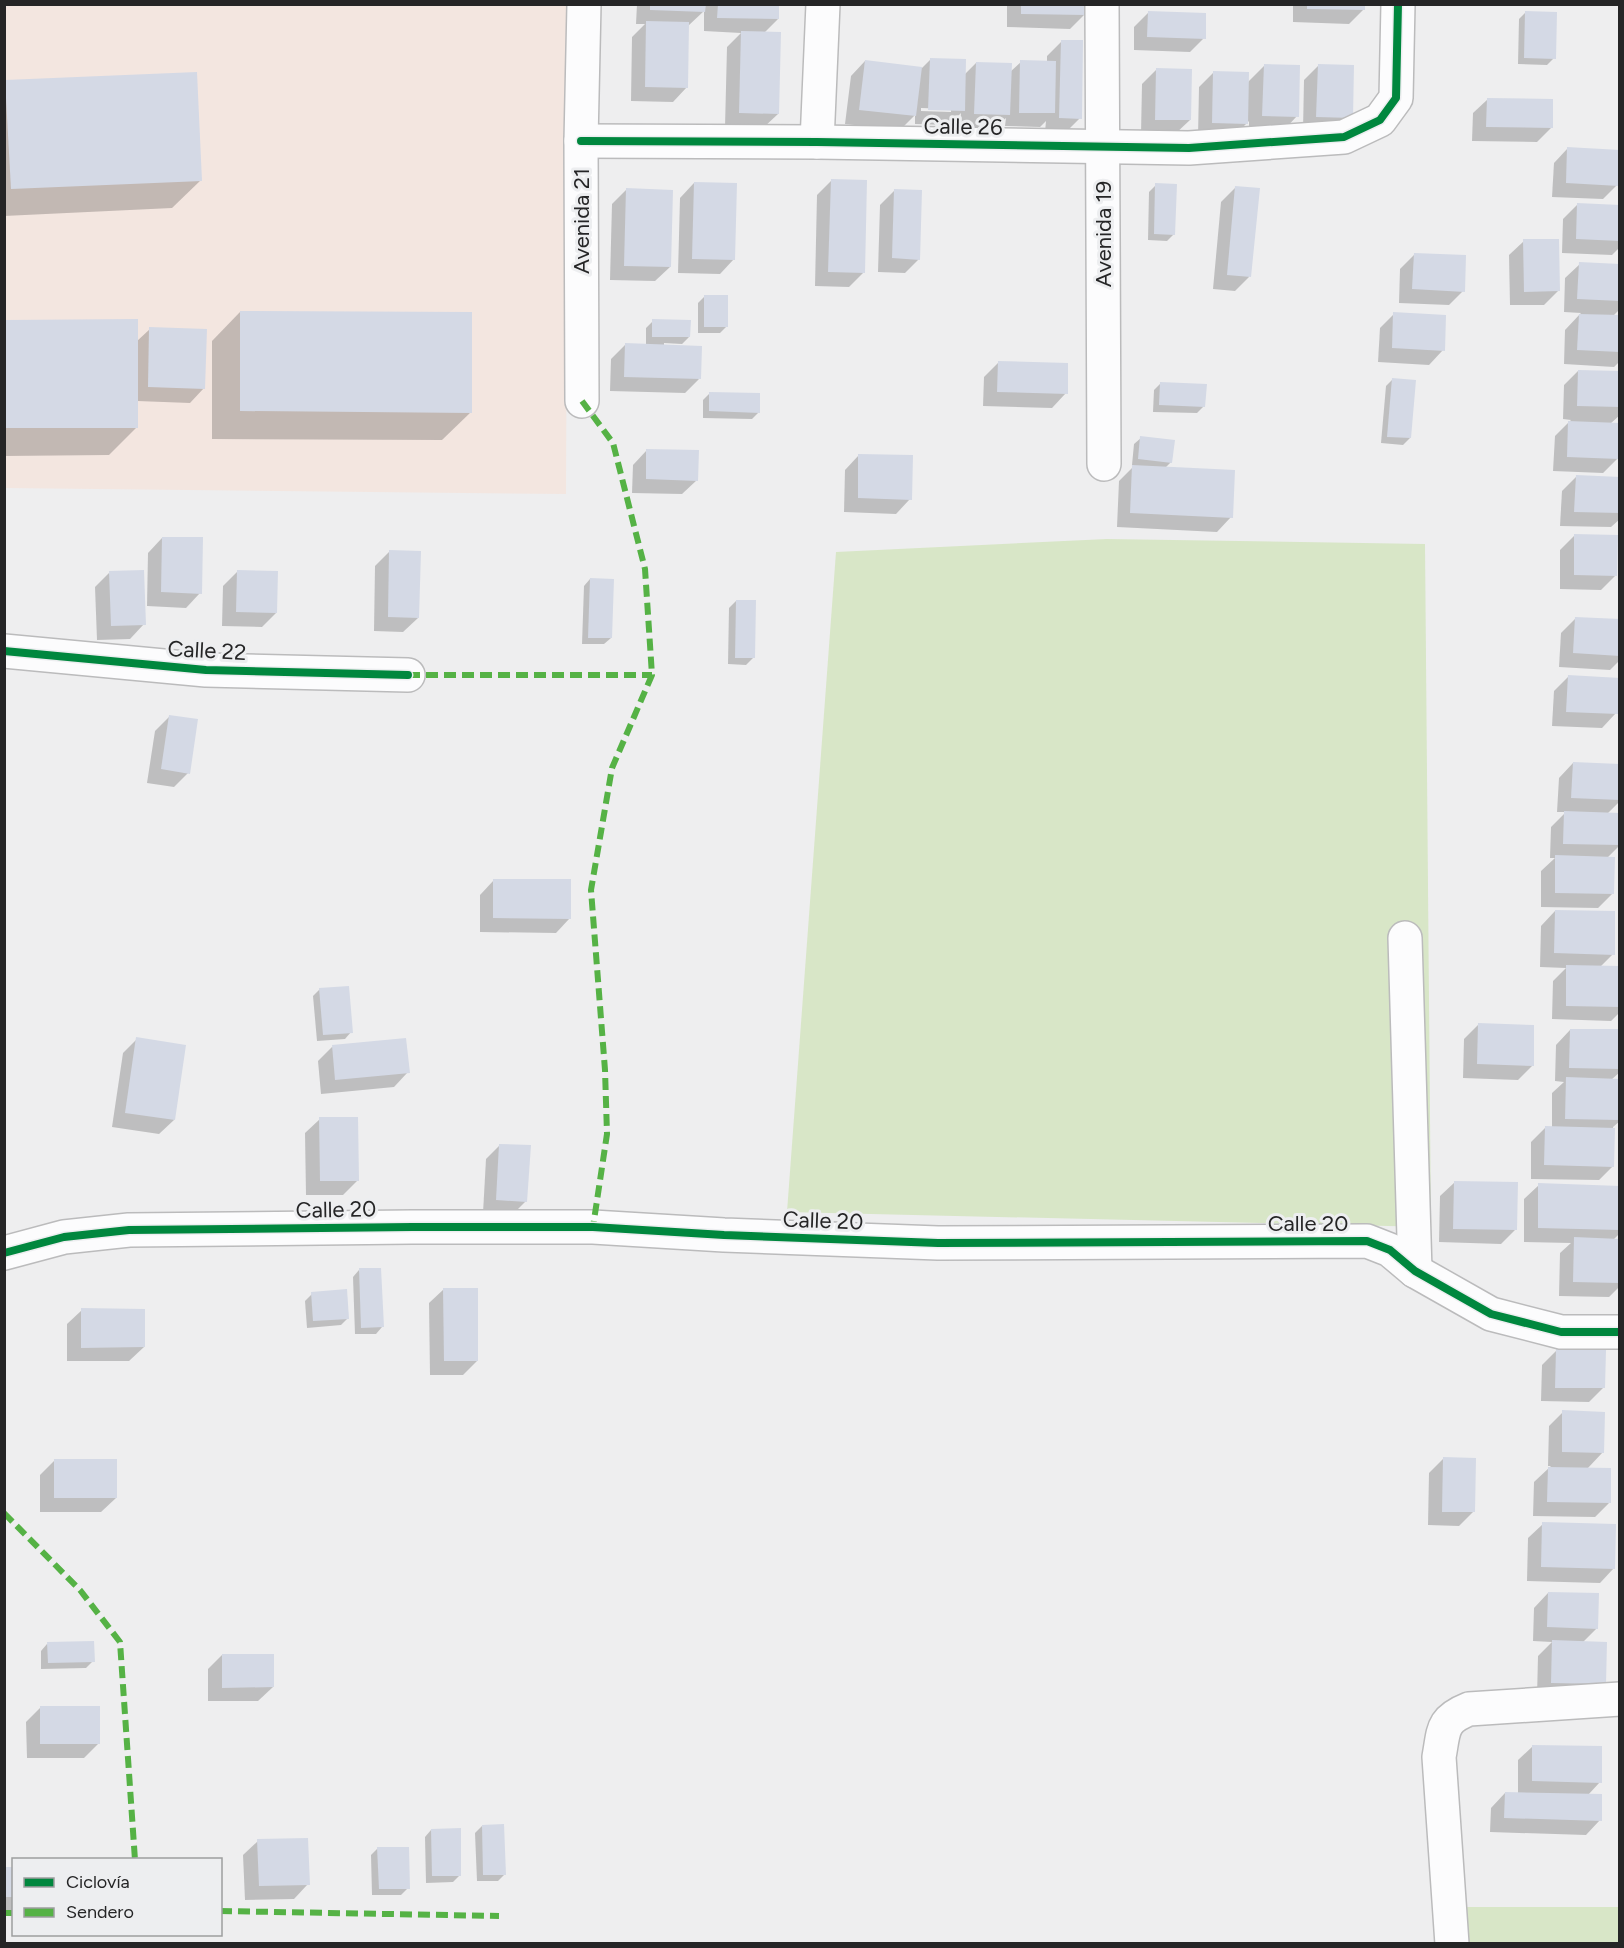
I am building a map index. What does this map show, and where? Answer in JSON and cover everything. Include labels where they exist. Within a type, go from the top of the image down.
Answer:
[{"type":"street","name":"Avenida 21","points":[[582,401],[581,141],[584,4]]},
{"type":"street","points":[[817,142],[824,4]]},
{"type":"street","name":"Avenida 19","points":[[1102,4],[1104,464]]},
{"type":"street","name":"Calle 26","points":[[581,141],[1189,148],[1344,137],[1380,120],[1396,98],[1398,4]]},
{"type":"street","name":"Calle 22","points":[[4,651],[206,670],[408,675]]},
{"type":"street","points":[[1405,938],[1415,1270]]},
{"type":"street","name":"Calle 20","points":[[4,1253],[64,1237],[129,1230],[412,1227],[582,1227],[938,1243],[1367,1241],[1390,1250],[1415,1270],[1491,1314],[1560,1332],[1620,1332]]},
{"type":"street","points":[[1452,1944],[1439,1757],[1444,1727],[1455,1714],[1469,1709],[1620,1699]]},
{"type":"shaded area","points":[[5,5],[568,5],[566,494],[5,488]]},
{"type":"green space","points":[[1107,539],[1425,544],[1431,1227],[787,1212],[836,552]]},
{"type":"green space","points":[[1458,1907],[1619,1907],[1619,1943],[1459,1943]]},
{"type":"building","points":[[650,4],[706,4],[705,12],[650,10]]},
{"type":"building","points":[[718,4],[779,4],[779,19],[717,18]]},
{"type":"building","points":[[1021,4],[1086,4],[1086,15],[1021,14]]},
{"type":"building","points":[[1307,4],[1365,4],[1365,10],[1307,9]]},
{"type":"building","points":[[1148,11],[1206,13],[1206,39],[1147,37]]},
{"type":"building","points":[[1525,11],[1557,12],[1556,59],[1524,58]]},
{"type":"building","points":[[646,21],[689,22],[688,88],[645,87]]},
{"type":"building","points":[[741,31],[781,32],[779,114],[739,113]]},
{"type":"building","points":[[1061,40],[1083,40],[1082,119],[1059,118]]},
{"type":"building","points":[[930,58],[966,59],[965,111],[928,110]]},
{"type":"building","points":[[865,60],[922,67],[916,116],[859,110]]},
{"type":"building","points":[[1020,60],[1056,61],[1055,113],[1019,113]]},
{"type":"building","points":[[976,62],[1012,63],[1010,115],[974,114]]},
{"type":"building","points":[[1264,64],[1300,65],[1299,117],[1262,116]]},
{"type":"building","points":[[1318,64],[1354,65],[1353,118],[1316,117]]},
{"type":"building","points":[[1156,68],[1192,69],[1191,120],[1155,120]]},
{"type":"building","points":[[1213,71],[1249,72],[1248,124],[1212,123]]},
{"type":"building","points":[[197,72],[202,181],[11,189],[5,80]]},
{"type":"building","points":[[1487,98],[1553,99],[1553,128],[1486,127]]},
{"type":"building","points":[[1567,147],[1620,150],[1619,186],[1566,183]]},
{"type":"building","points":[[831,179],[867,180],[865,273],[828,272]]},
{"type":"building","points":[[694,182],[737,183],[735,260],[692,259]]},
{"type":"building","points":[[1155,183],[1177,184],[1175,235],[1154,234]]},
{"type":"building","points":[[1235,186],[1260,188],[1251,277],[1227,275]]},
{"type":"building","points":[[626,188],[673,190],[671,267],[624,266]]},
{"type":"building","points":[[894,189],[922,190],[920,260],[892,258]]},
{"type":"building","points":[[1577,203],[1620,205],[1620,241],[1576,239]]},
{"type":"building","points":[[1523,239],[1559,239],[1560,291],[1524,292]]},
{"type":"building","points":[[1414,253],[1466,255],[1465,292],[1412,289]]},
{"type":"building","points":[[1579,262],[1620,264],[1620,301],[1577,299]]},
{"type":"building","points":[[704,295],[728,295],[728,327],[704,327]]},
{"type":"building","points":[[240,311],[472,312],[472,413],[240,411]]},
{"type":"building","points":[[1393,312],[1446,315],[1445,351],[1392,348]]},
{"type":"building","points":[[1579,314],[1620,315],[1620,352],[1577,350]]},
{"type":"building","points":[[138,319],[138,428],[4,428],[4,320]]},
{"type":"building","points":[[652,319],[691,320],[690,337],[652,337]]},
{"type":"building","points":[[149,327],[207,329],[205,389],[148,387]]},
{"type":"building","points":[[625,343],[702,346],[701,379],[624,377]]},
{"type":"building","points":[[998,361],[1068,363],[1068,394],[997,392]]},
{"type":"building","points":[[1578,370],[1620,371],[1620,407],[1577,406]]},
{"type":"building","points":[[1392,378],[1416,380],[1411,438],[1387,437]]},
{"type":"building","points":[[1160,382],[1207,384],[1205,407],[1159,405]]},
{"type":"building","points":[[709,392],[760,393],[760,413],[709,411]]},
{"type":"building","points":[[1568,421],[1620,423],[1619,459],[1567,457]]},
{"type":"building","points":[[1140,436],[1175,440],[1172,463],[1138,459]]},
{"type":"building","points":[[646,449],[699,450],[698,481],[646,479]]},
{"type":"building","points":[[858,454],[913,455],[912,500],[858,498]]},
{"type":"building","points":[[1132,465],[1235,470],[1233,518],[1130,513]]},
{"type":"building","points":[[1576,475],[1620,477],[1620,513],[1574,512]]},
{"type":"building","points":[[1574,534],[1618,535],[1617,576],[1574,575]]},
{"type":"building","points":[[162,537],[203,537],[202,594],[161,592]]},
{"type":"building","points":[[389,550],[421,551],[419,618],[388,617]]},
{"type":"building","points":[[144,570],[146,625],[111,626],[109,571]]},
{"type":"building","points":[[237,570],[278,571],[277,613],[236,612]]},
{"type":"building","points":[[590,578],[614,579],[612,638],[588,638]]},
{"type":"building","points":[[736,600],[756,600],[755,658],[735,658]]},
{"type":"building","points":[[1575,617],[1620,619],[1620,656],[1573,653]]},
{"type":"building","points":[[1568,675],[1620,678],[1618,714],[1566,712]]},
{"type":"building","points":[[169,715],[198,719],[190,774],[161,769]]},
{"type":"building","points":[[1573,762],[1620,764],[1620,800],[1571,798]]},
{"type":"building","points":[[1564,811],[1620,813],[1620,845],[1563,844]]},
{"type":"building","points":[[1555,855],[1615,857],[1614,894],[1555,893]]},
{"type":"building","points":[[493,879],[571,879],[571,919],[493,918]]},
{"type":"building","points":[[1555,910],[1615,911],[1615,955],[1554,953]]},
{"type":"building","points":[[1566,965],[1620,966],[1620,1007],[1566,1006]]},
{"type":"building","points":[[349,986],[353,1033],[323,1035],[319,988]]},
{"type":"building","points":[[1478,1023],[1534,1025],[1534,1066],[1477,1064]]},
{"type":"building","points":[[1570,1029],[1620,1029],[1620,1069],[1569,1068]]},
{"type":"building","points":[[136,1037],[186,1045],[175,1120],[125,1113]]},
{"type":"building","points":[[406,1038],[410,1073],[335,1080],[332,1045]]},
{"type":"building","points":[[1566,1077],[1620,1079],[1620,1120],[1565,1119]]},
{"type":"building","points":[[319,1117],[358,1117],[359,1181],[320,1181]]},
{"type":"building","points":[[1545,1126],[1615,1128],[1614,1167],[1544,1165]]},
{"type":"building","points":[[499,1144],[531,1145],[527,1202],[496,1200]]},
{"type":"building","points":[[1454,1181],[1518,1182],[1517,1230],[1453,1229]]},
{"type":"building","points":[[1538,1183],[1620,1186],[1620,1230],[1538,1228]]},
{"type":"building","points":[[1574,1237],[1620,1239],[1620,1283],[1573,1282]]},
{"type":"building","points":[[359,1268],[381,1268],[384,1327],[361,1328]]},
{"type":"building","points":[[443,1288],[478,1288],[478,1361],[444,1361]]},
{"type":"building","points":[[347,1289],[349,1319],[313,1321],[311,1292]]},
{"type":"building","points":[[81,1308],[145,1309],[145,1347],[81,1348]]},
{"type":"building","points":[[1556,1349],[1606,1350],[1605,1388],[1555,1388]]},
{"type":"building","points":[[1562,1410],[1605,1412],[1604,1453],[1562,1452]]},
{"type":"building","points":[[1443,1457],[1476,1458],[1475,1512],[1442,1512]]},
{"type":"building","points":[[54,1459],[117,1459],[117,1498],[54,1498]]},
{"type":"building","points":[[1548,1467],[1611,1468],[1611,1503],[1547,1502]]},
{"type":"building","points":[[1542,1522],[1616,1524],[1615,1569],[1541,1567]]},
{"type":"building","points":[[1548,1592],[1599,1593],[1598,1629],[1547,1627]]},
{"type":"building","points":[[1552,1640],[1607,1642],[1606,1684],[1551,1683]]},
{"type":"building","points":[[94,1641],[95,1662],[48,1663],[47,1642]]},
{"type":"building","points":[[222,1654],[274,1654],[274,1687],[222,1688]]},
{"type":"building","points":[[40,1706],[100,1706],[100,1744],[40,1744]]},
{"type":"building","points":[[1532,1745],[1602,1746],[1602,1783],[1532,1781]]},
{"type":"building","points":[[1505,1792],[1602,1794],[1602,1821],[1504,1818]]},
{"type":"building","points":[[504,1824],[506,1875],[483,1875],[482,1825]]},
{"type":"building","points":[[461,1828],[461,1876],[432,1876],[431,1829]]},
{"type":"building","points":[[308,1838],[310,1885],[259,1886],[257,1839]]},
{"type":"building","points":[[377,1847],[409,1847],[410,1889],[379,1889]]},
{"type":"building","points":[[4,1867],[12,1867],[12,1897],[4,1897]]},
{"type":"marked path","points":[[582,401],[613,443],[645,569],[652,675],[612,768],[591,890],[605,1070],[607,1134],[593,1227]]},
{"type":"marked path","points":[[408,675],[652,675]]},
{"type":"marked path","points":[[4,1513],[80,1590],[120,1642],[135,1858]]},
{"type":"marked path","points":[[222,1911],[499,1916]]},
{"type":"marked path","points":[[4,1913],[12,1913]]},
{"type":"cycle path","points":[[581,141],[1189,148],[1344,137],[1380,120],[1396,98],[1398,4]]},
{"type":"cycle path","points":[[4,651],[206,670],[408,675]]},
{"type":"cycle path","points":[[4,1253],[64,1237],[129,1230],[412,1227],[593,1227],[724,1235],[938,1243],[1367,1241],[1390,1250],[1415,1271],[1491,1314],[1561,1332],[1620,1332]]}]
